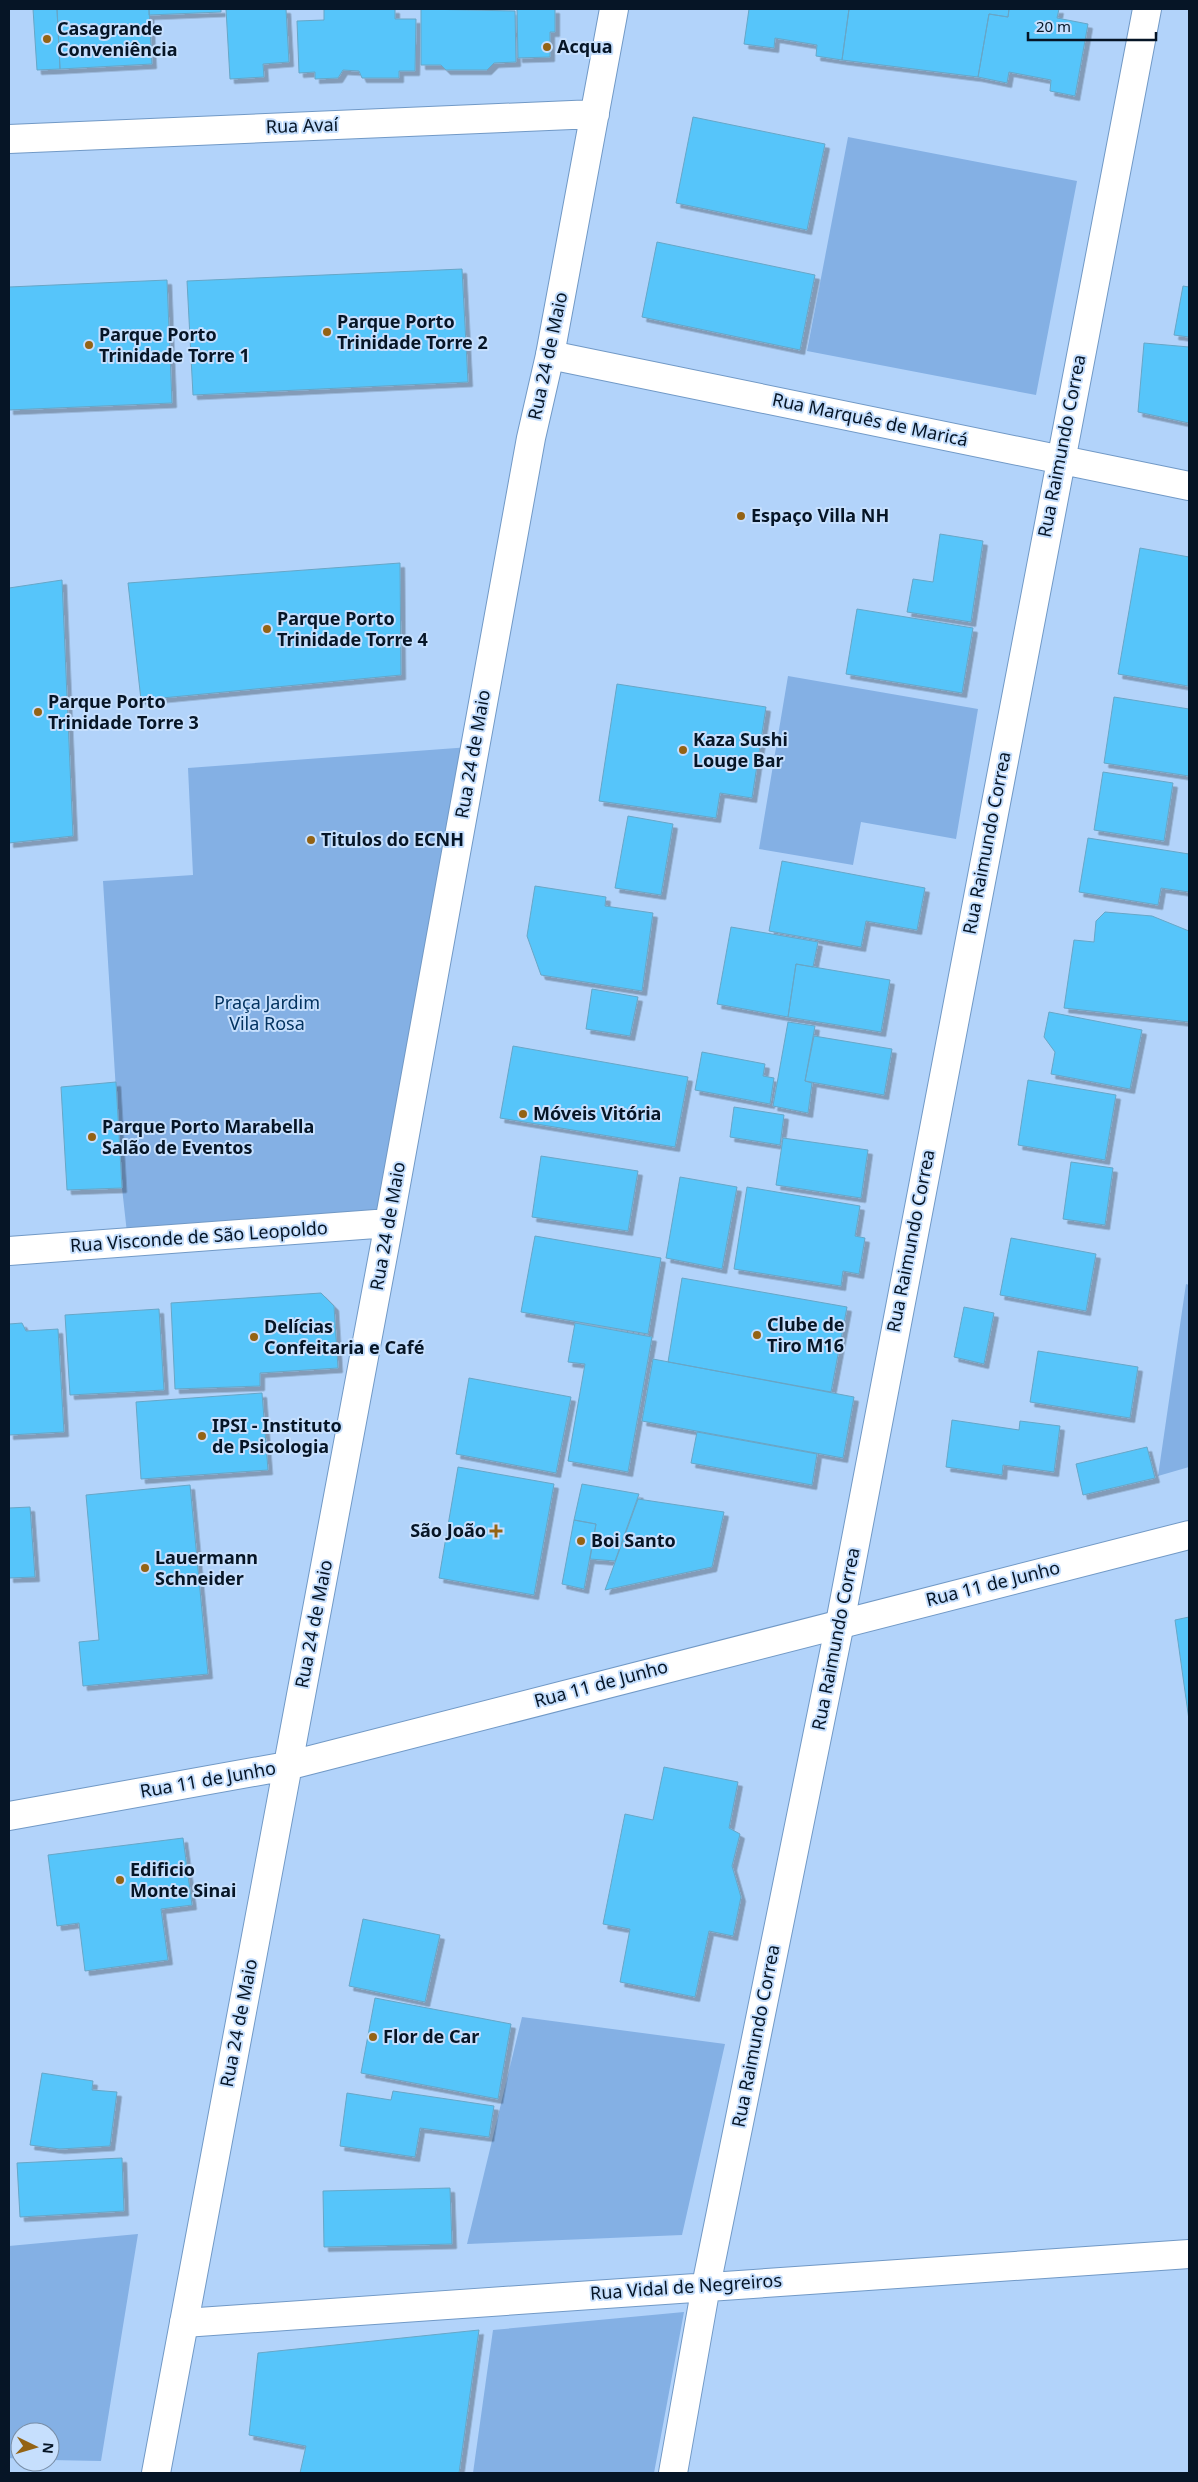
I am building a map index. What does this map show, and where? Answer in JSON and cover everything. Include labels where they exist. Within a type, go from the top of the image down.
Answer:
[{"type":"street","name":"Rua 24 de Maio","points":[[156,2473],[388,1223],[531,438],[550,355],[614,9]]},
{"type":"street","name":"Rua Raimundo Correa","points":[[673,2473],[706,2286],[840,1623],[1059,459],[1146,9]]},
{"type":"street","name":"Rua Avaí","points":[[9,139],[595,114]]},
{"type":"street","name":"Rua Marquês de Maricá","points":[[550,355],[1189,486]]},
{"type":"street","name":"Rua Visconde de São Leopoldo","points":[[9,1251],[388,1223]]},
{"type":"street","name":"Rua 11 de Junho","points":[[9,1816],[287,1766],[1189,1535]]},
{"type":"street","name":"Rua Vidal de Negreiros","points":[[184,2322],[1189,2254]]},
{"type":"green space","points":[[848,137],[1077,181],[1036,395],[807,351]]},
{"type":"green space","points":[[788,676],[978,709],[956,839],[861,822],[853,865],[759,849]]},
{"type":"green space","name":"Praça Jardim Vila Rosa","points":[[470,747],[389,1223],[128,1242],[122,1188],[103,881],[193,875],[188,768]]},
{"type":"green space","points":[[1186,1284],[1189,1285],[1189,1467],[1158,1476]]},
{"type":"green space","points":[[522,2017],[725,2044],[682,2235],[467,2244]]},
{"type":"green space","points":[[138,2234],[101,2461],[60,2460],[60,2422],[10,2422],[9,2458],[9,2246]]},
{"type":"green space","points":[[684,2312],[654,2473],[473,2473],[493,2330]]},
{"type":"building","name":"Casagrande Conveniência","points":[[33,9],[57,9],[60,69],[37,70]]},
{"type":"building","points":[[57,9],[149,9],[152,64],[60,69]]},
{"type":"building","points":[[149,9],[221,9],[221,12],[149,15]]},
{"type":"building","points":[[226,9],[286,9],[289,62],[263,64],[264,77],[230,79]]},
{"type":"building","points":[[324,9],[395,9],[395,19],[416,19],[415,71],[399,71],[399,78],[362,78],[359,71],[343,70],[338,78],[315,79],[315,72],[299,73],[297,21],[324,20]]},
{"type":"building","points":[[421,9],[515,11],[516,62],[494,63],[487,70],[446,70],[441,65],[421,65]]},
{"type":"building","points":[[517,9],[555,9],[555,32],[550,32],[550,57],[518,58]]},
{"type":"building","points":[[749,9],[849,9],[842,60],[816,56],[817,45],[775,38],[774,48],[744,44]]},
{"type":"building","points":[[849,9],[1009,9],[1008,17],[989,14],[978,77],[842,60]]},
{"type":"building","points":[[1009,9],[1059,9],[1057,18],[1088,24],[1075,96],[1050,91],[1051,80],[1009,72],[1007,83],[978,77],[989,14],[1008,17]]},
{"type":"building","points":[[693,117],[825,144],[807,230],[676,203]]},
{"type":"building","points":[[657,242],[815,275],[800,350],[642,317]]},
{"type":"building","name":"Parque Porto Trinidade Torre 2","points":[[462,269],[468,382],[193,395],[187,281]]},
{"type":"building","name":"Parque Porto Trinidade Torre 1","points":[[167,280],[172,403],[9,410],[9,287]]},
{"type":"building","points":[[1183,286],[1189,287],[1189,337],[1174,335]]},
{"type":"building","points":[[1144,343],[1189,347],[1189,423],[1138,412]]},
{"type":"building","points":[[940,534],[983,541],[971,622],[907,612],[913,579],[933,582]]},
{"type":"building","points":[[1140,548],[1189,557],[1188,686],[1118,674]]},
{"type":"building","name":"Parque Porto Trinidade Torre 4","points":[[400,563],[401,675],[141,700],[128,583]]},
{"type":"building","name":"Parque Porto Trinidade Torre 3","points":[[62,580],[73,836],[9,843],[9,588]]},
{"type":"building","points":[[857,609],[973,628],[962,693],[846,674]]},
{"type":"building","name":"Kaza Sushi Louge Bar","points":[[617,684],[766,707],[752,798],[720,793],[716,818],[599,801]]},
{"type":"building","points":[[1114,697],[1189,709],[1189,776],[1104,763]]},
{"type":"building","points":[[1103,772],[1173,783],[1164,841],[1094,830]]},
{"type":"building","points":[[628,816],[673,824],[661,895],[615,888]]},
{"type":"building","points":[[1088,838],[1189,854],[1189,892],[1161,888],[1158,905],[1079,892]]},
{"type":"building","points":[[782,861],[925,888],[917,930],[866,921],[861,947],[769,931]]},
{"type":"building","points":[[535,886],[606,897],[605,906],[653,913],[642,991],[541,975],[527,936]]},
{"type":"building","points":[[1105,912],[1152,916],[1189,931],[1189,1022],[1064,1008],[1074,940],[1094,942],[1096,921]]},
{"type":"building","points":[[731,927],[818,942],[813,967],[796,964],[788,1017],[717,1004]]},
{"type":"building","points":[[796,964],[890,980],[881,1032],[788,1017]]},
{"type":"building","points":[[592,989],[638,997],[630,1036],[586,1029]]},
{"type":"building","points":[[1049,1012],[1142,1030],[1130,1089],[1051,1074],[1055,1052],[1044,1037]]},
{"type":"building","points":[[788,1022],[815,1026],[805,1081],[812,1083],[808,1113],[773,1106]]},
{"type":"building","points":[[814,1036],[892,1049],[884,1095],[805,1081]]},
{"type":"building","points":[[513,1046],[688,1077],[675,1147],[500,1118]]},
{"type":"building","points":[[702,1052],[765,1064],[763,1076],[774,1078],[770,1104],[695,1090]]},
{"type":"building","points":[[1028,1080],[1116,1095],[1105,1160],[1018,1145]]},
{"type":"building","name":"Parque Porto Marabella Salão de Eventos","points":[[116,1082],[122,1188],[67,1190],[61,1087]]},
{"type":"building","points":[[734,1107],[784,1115],[780,1145],[730,1137]]},
{"type":"building","points":[[783,1138],[868,1150],[861,1198],[776,1185]]},
{"type":"building","points":[[541,1156],[638,1171],[628,1231],[532,1217]]},
{"type":"building","points":[[1071,1162],[1113,1168],[1105,1225],[1063,1219]]},
{"type":"building","points":[[680,1177],[737,1187],[722,1269],[666,1258]]},
{"type":"building","points":[[747,1187],[860,1206],[855,1236],[865,1238],[859,1274],[843,1271],[841,1286],[734,1269]]},
{"type":"building","points":[[535,1236],[661,1258],[648,1334],[521,1312]]},
{"type":"building","points":[[1011,1238],[1096,1254],[1086,1311],[1000,1295]]},
{"type":"building","name":"Clube de Tiro M16","points":[[682,1278],[847,1307],[831,1392],[668,1362]]},
{"type":"building","name":"Delícias Confeitaria e Café","points":[[321,1293],[334,1306],[338,1368],[260,1373],[260,1386],[175,1389],[171,1303]]},
{"type":"building","points":[[964,1307],[994,1313],[984,1364],[954,1357]]},
{"type":"building","points":[[159,1309],[164,1390],[70,1395],[65,1315]]},
{"type":"building","points":[[22,1323],[26,1331],[58,1329],[64,1432],[9,1435],[9,1324]]},
{"type":"building","points":[[575,1323],[652,1337],[628,1472],[568,1461],[585,1364],[568,1362]]},
{"type":"building","points":[[1038,1351],[1138,1367],[1130,1418],[1030,1402]]},
{"type":"building","points":[[653,1359],[854,1397],[843,1458],[642,1421]]},
{"type":"building","points":[[469,1378],[571,1397],[556,1473],[456,1454]]},
{"type":"building","name":"IPSI - Instituto de Psicologia","points":[[262,1393],[268,1470],[141,1479],[136,1402]]},
{"type":"building","points":[[952,1420],[1019,1430],[1020,1421],[1060,1426],[1054,1472],[1003,1465],[1002,1475],[946,1467]]},
{"type":"building","points":[[697,1432],[817,1454],[812,1485],[691,1463]]},
{"type":"building","points":[[1147,1447],[1155,1478],[1083,1495],[1076,1464]]},
{"type":"building","name":"São João","points":[[458,1467],[554,1484],[534,1595],[439,1578]]},
{"type":"building","points":[[582,1484],[639,1494],[615,1561],[590,1559],[596,1524],[574,1520]]},
{"type":"building","name":"Lauermann Schneider","points":[[190,1485],[208,1674],[83,1686],[79,1642],[99,1640],[86,1495]]},
{"type":"building","points":[[638,1499],[724,1512],[712,1567],[605,1590]]},
{"type":"building","points":[[30,1507],[35,1577],[9,1578],[9,1508]]},
{"type":"building","name":"Boi Santo","points":[[574,1520],[596,1524],[584,1589],[562,1584]]},
{"type":"building","points":[[1189,1617],[1189,1720],[1175,1620]]},
{"type":"building","points":[[664,1767],[738,1782],[729,1828],[740,1834],[732,1866],[741,1897],[733,1936],[709,1931],[695,1997],[620,1982],[630,1929],[603,1924],[625,1814],[653,1820]]},
{"type":"building","name":"Edificio Monte Sinai","points":[[183,1838],[192,1905],[161,1909],[168,1960],[85,1971],[79,1923],[57,1926],[48,1855]]},
{"type":"building","points":[[363,1919],[440,1935],[425,2002],[349,1986]]},
{"type":"building","points":[[375,1998],[511,2024],[498,2099],[361,2073]]},
{"type":"building","points":[[42,2073],[93,2081],[92,2090],[117,2092],[110,2146],[60,2149],[30,2145]]},
{"type":"building","points":[[393,2091],[494,2106],[489,2137],[420,2128],[415,2157],[340,2146],[347,2093],[391,2100]]},
{"type":"building","points":[[122,2158],[124,2211],[20,2217],[17,2163]]},
{"type":"building","points":[[450,2188],[452,2244],[324,2247],[323,2191]]},
{"type":"building","points":[[479,2330],[459,2473],[300,2473],[306,2446],[249,2435],[258,2353]]},
{"type":"place","name":"Casagrande Conveniência","points":[[47,39]]},
{"type":"place","name":"Acqua","points":[[547,47]]},
{"type":"place","name":"Parque Porto Trinidade Torre 2","points":[[327,332]]},
{"type":"place","name":"Parque Porto Trinidade Torre 1","points":[[89,345]]},
{"type":"place","name":"Espaço Villa NH","points":[[741,516]]},
{"type":"place","name":"Parque Porto Trinidade Torre 4","points":[[267,629]]},
{"type":"place","name":"Parque Porto Trinidade Torre 3","points":[[38,712]]},
{"type":"place","name":"Kaza Sushi Louge Bar","points":[[683,750]]},
{"type":"place","name":"Titulos do ECNH","points":[[311,840]]},
{"type":"place","name":"Móveis Vitória","points":[[523,1114]]},
{"type":"place","name":"Parque Porto Marabella Salão de Eventos","points":[[92,1137]]},
{"type":"place","name":"Clube de Tiro M16","points":[[757,1335]]},
{"type":"place","name":"Delícias Confeitaria e Café","points":[[254,1337]]},
{"type":"place","name":"IPSI - Instituto de Psicologia","points":[[202,1436]]},
{"type":"place","name":"São João","points":[[496,1531]]},
{"type":"place","name":"Boi Santo","points":[[581,1541]]},
{"type":"place","name":"Lauermann Schneider","points":[[145,1568]]},
{"type":"place","name":"Edificio Monte Sinai","points":[[120,1880]]},
{"type":"place","name":"Flor de Car","points":[[373,2037]]}]
